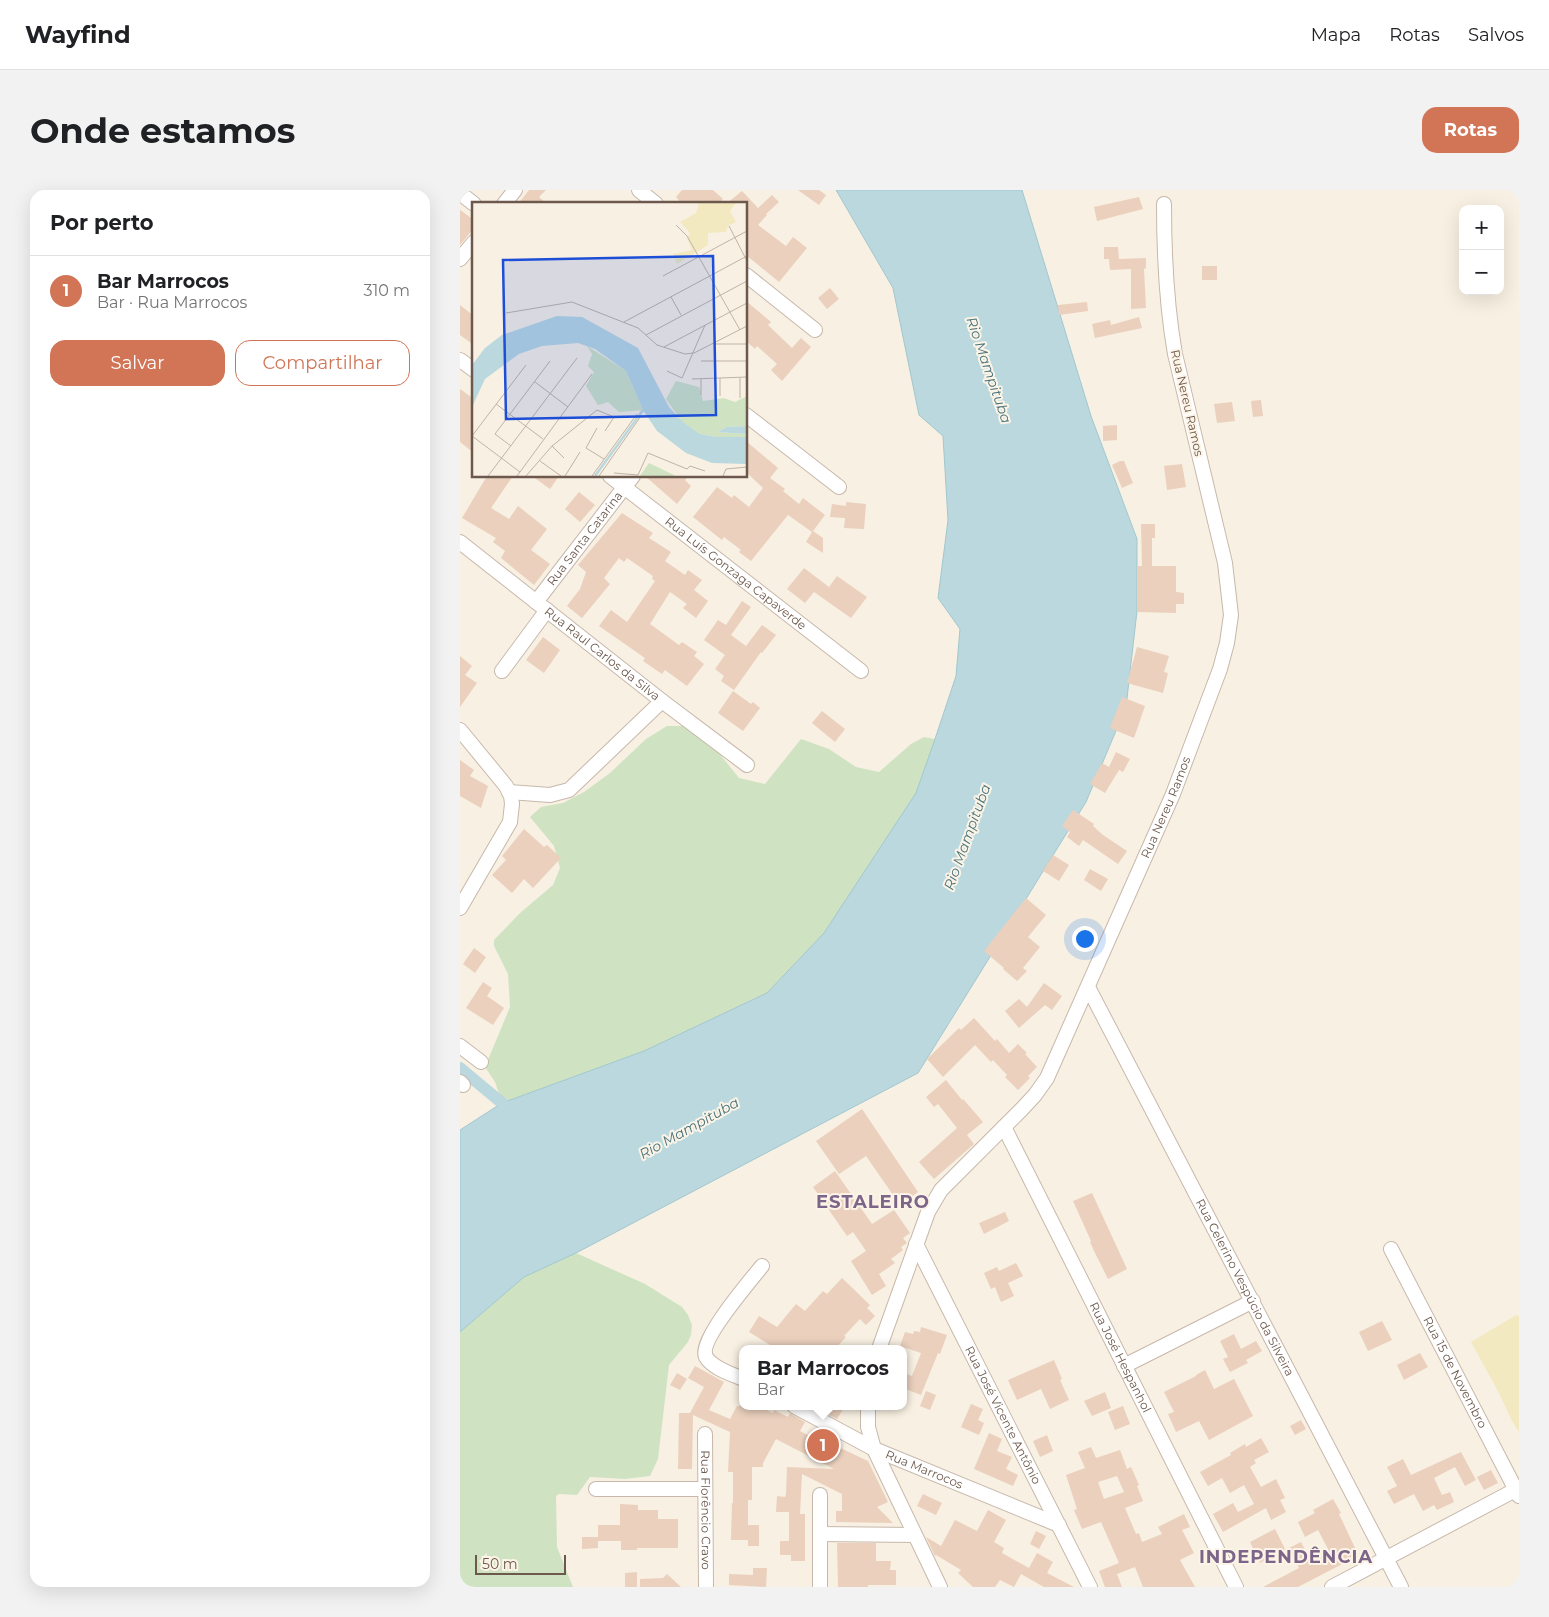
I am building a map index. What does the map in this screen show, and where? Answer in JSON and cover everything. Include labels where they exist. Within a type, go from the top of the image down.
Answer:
[{"type":"street","points":[[506,202],[515,190]]},
{"type":"street","points":[[639,190],[654,202]]},
{"type":"street","points":[[460,193],[472,202]]},
{"type":"street","name":"Rua Nereu Ramos","points":[[880,1345],[928,1212],[941,1190],[1035,1095],[1046,1078],[1088,987],[1185,763],[1220,669],[1227,643],[1231,615],[1225,564],[1169,322],[1164,260],[1164,204]]},
{"type":"street","points":[[460,259],[472,244]]},
{"type":"street","points":[[748,277],[815,330]]},
{"type":"street","points":[[460,360],[472,369]]},
{"type":"street","points":[[748,417],[839,487]]},
{"type":"street","name":"Rua Luís Gonzaga Capaverde","points":[[616,478],[628,482],[860,672]]},
{"type":"street","name":"Rua Santa Catarina","points":[[502,671],[542,606],[628,482]]},
{"type":"street","name":"Rua Raul Carlos da Silva","points":[[460,542],[662,701],[747,765]]},
{"type":"street","points":[[509,792],[550,795],[568,790],[662,701]]},
{"type":"street","points":[[460,730],[506,786],[512,804],[510,822],[460,908]]},
{"type":"street","name":"Rua Celerino Vespúcio da Silveira","points":[[1088,987],[1401,1587]]},
{"type":"street","points":[[460,1046],[481,1062]]},
{"type":"street","name":"Rua José Hespanhol","points":[[1004,1127],[1236,1587]]},
{"type":"street","name":"Rua José Vicente Antônio","points":[[916,1244],[1090,1587]]},
{"type":"street","name":"Rua 15 de Novembro","points":[[1391,1249],[1518,1491]]},
{"type":"street","points":[[739,1377],[710,1362],[705,1356],[705,1347],[713,1330],[762,1266]]},
{"type":"street","points":[[1124,1366],[1253,1301]]},
{"type":"street","name":"Rua Marrocos","points":[[801,1410],[874,1449],[1059,1525]]},
{"type":"street","points":[[868,1410],[868,1427],[874,1449],[933,1580],[940,1587]]},
{"type":"street","name":"Rua Florêncio Cravo","points":[[705,1434],[706,1587]]},
{"type":"street","points":[[596,1488],[706,1489]]},
{"type":"street","points":[[1332,1587],[1518,1491]]},
{"type":"street","points":[[820,1495],[820,1587]]},
{"type":"street","points":[[820,1534],[914,1535]]},
{"type":"green space","points":[[667,726],[686,726],[718,752],[739,778],[765,784],[801,739],[829,749],[856,767],[879,772],[911,744],[924,737],[935,739],[916,793],[824,933],[767,993],[644,1051],[502,1103],[495,1082],[485,1067],[510,1007],[508,974],[494,946],[494,940],[520,913],[553,885],[560,868],[554,846],[530,817],[541,807],[563,803],[584,792],[610,773],[646,739]]},
{"type":"green space","points":[[576,1253],[645,1284],[682,1307],[692,1325],[688,1342],[669,1365],[658,1459],[650,1476],[625,1479],[590,1477],[577,1495],[559,1494],[556,1496],[557,1547],[573,1587],[460,1587],[460,1332],[524,1277]]},
{"type":"sand","points":[[1516,1315],[1519,1316],[1519,1432],[1471,1342]]},
{"type":"water","name":"Rio Mampituba","points":[[836,190],[1022,190],[1091,416],[1137,539],[1137,611],[1126,707],[1086,802],[918,1073],[576,1253],[524,1277],[460,1332],[460,1130],[502,1103],[644,1051],[767,993],[824,933],[916,793],[956,676],[960,629],[938,598],[948,520],[943,436],[919,415],[893,288]]},
{"type":"building","points":[[529,190],[546,190],[539,197],[545,202],[520,202]]},
{"type":"building","points":[[682,190],[713,190],[723,199],[720,202],[680,202],[676,197]]},
{"type":"building","points":[[798,190],[819,190],[826,195],[819,205]]},
{"type":"building","points":[[742,191],[758,208],[772,195],[779,202],[766,214],[758,225],[786,246],[793,237],[807,248],[779,282],[748,257],[748,202],[728,202]]},
{"type":"building","points":[[1139,197],[1143,209],[1097,221],[1094,207]]},
{"type":"building","points":[[460,210],[472,219],[472,230],[460,245]]},
{"type":"building","points":[[1104,247],[1118,247],[1119,259],[1146,258],[1146,268],[1144,269],[1146,308],[1131,309],[1131,269],[1110,270],[1109,259],[1104,259]]},
{"type":"building","points":[[1202,266],[1217,266],[1217,280],[1202,280]]},
{"type":"building","points":[[830,288],[839,299],[827,309],[818,298]]},
{"type":"building","points":[[1087,302],[1088,311],[1059,315],[1058,305]]},
{"type":"building","points":[[748,303],[771,322],[768,325],[792,348],[801,338],[811,347],[782,381],[771,370],[777,364],[757,346],[755,349],[748,343]]},
{"type":"building","points":[[460,305],[472,314],[472,344],[460,335]]},
{"type":"building","points":[[1139,317],[1142,328],[1095,338],[1092,324],[1110,320],[1111,325]]},
{"type":"building","points":[[460,389],[472,398],[472,451],[460,442]]},
{"type":"building","points":[[1261,400],[1263,416],[1253,417],[1251,401]]},
{"type":"building","points":[[1232,402],[1235,421],[1217,423],[1214,404]]},
{"type":"building","points":[[1117,425],[1117,440],[1103,441],[1103,426]]},
{"type":"building","points":[[748,443],[778,468],[770,478],[785,489],[783,491],[799,504],[803,498],[825,515],[813,531],[823,538],[823,553],[806,542],[812,532],[788,515],[751,561],[739,552],[741,550],[724,537],[722,540],[693,517],[717,487],[732,498],[734,495],[749,507],[763,488],[748,474]]},
{"type":"building","points":[[1124,461],[1133,483],[1122,488],[1112,465]]},
{"type":"building","points":[[1182,464],[1186,487],[1167,490],[1164,466]]},
{"type":"building","points":[[486,478],[512,478],[491,508],[509,519],[518,506],[547,529],[531,550],[550,564],[534,585],[501,558],[505,551],[493,542],[496,538],[462,518]]},
{"type":"building","points":[[535,478],[558,478],[550,489]]},
{"type":"building","points":[[647,478],[686,478],[685,480],[691,486],[677,504]]},
{"type":"building","points":[[579,492],[595,505],[580,522],[565,509]]},
{"type":"building","points":[[846,502],[866,504],[864,529],[844,528],[845,518],[830,517],[832,504],[846,506]]},
{"type":"building","points":[[622,513],[653,533],[649,538],[671,552],[665,561],[685,575],[688,570],[702,580],[694,590],[708,601],[696,618],[683,608],[687,604],[670,592],[650,624],[679,645],[682,642],[697,652],[694,656],[704,664],[687,686],[665,670],[662,674],[643,661],[645,658],[599,626],[611,610],[627,622],[655,581],[652,579],[653,576],[627,558],[624,562],[619,558],[604,578],[610,584],[582,618],[567,606],[580,589],[586,572],[578,565]]},
{"type":"building","points":[[1141,524],[1155,524],[1155,538],[1152,538],[1152,566],[1176,566],[1176,592],[1184,593],[1184,604],[1176,604],[1176,613],[1137,612],[1137,566],[1142,566]]},
{"type":"building","points":[[804,568],[829,587],[837,576],[867,597],[851,618],[814,592],[805,603],[787,589]]},
{"type":"building","points":[[742,601],[751,607],[731,635],[746,646],[762,625],[776,635],[761,652],[734,690],[721,681],[724,676],[715,669],[725,655],[704,640],[718,620],[726,625]]},
{"type":"building","points":[[543,637],[560,650],[544,673],[526,660]]},
{"type":"building","points":[[1137,647],[1169,656],[1164,672],[1168,673],[1163,693],[1127,683]]},
{"type":"building","points":[[460,656],[472,666],[465,675],[477,683],[460,707]]},
{"type":"building","points":[[733,691],[760,708],[743,731],[718,713]]},
{"type":"building","points":[[1122,697],[1145,706],[1134,738],[1110,728]]},
{"type":"building","points":[[822,711],[845,729],[835,742],[812,723]]},
{"type":"building","points":[[1116,752],[1130,759],[1123,772],[1119,770],[1105,793],[1090,784],[1102,763],[1109,767]]},
{"type":"building","points":[[460,760],[474,770],[470,776],[488,786],[481,808],[460,796]]},
{"type":"building","points":[[1073,810],[1094,824],[1093,826],[1103,835],[1127,851],[1118,864],[1083,840],[1079,846],[1067,837],[1070,832],[1062,826]]},
{"type":"building","points":[[524,829],[544,847],[547,845],[561,858],[533,888],[524,879],[512,893],[492,875],[506,860],[502,856]]},
{"type":"building","points":[[1053,855],[1069,865],[1059,881],[1043,871]]},
{"type":"building","points":[[1090,869],[1108,879],[1101,891],[1084,880]]},
{"type":"building","points":[[1026,898],[1046,915],[1028,937],[1040,947],[1023,968],[1027,971],[1017,981],[984,951]]},
{"type":"building","points":[[474,948],[486,957],[475,973],[463,964]]},
{"type":"building","points":[[483,982],[492,988],[487,996],[504,1008],[493,1025],[466,1008]]},
{"type":"building","points":[[1044,983],[1062,996],[1052,1010],[1045,1005],[1019,1028],[1005,1011],[1019,999],[1027,1007]]},
{"type":"building","points":[[974,1018],[1009,1053],[1018,1044],[1037,1067],[1028,1076],[1030,1078],[1018,1090],[1005,1077],[1007,1075],[993,1060],[991,1062],[975,1045],[943,1077],[927,1059],[959,1028],[961,1030]]},
{"type":"building","points":[[946,1080],[983,1122],[967,1135],[974,1144],[934,1179],[919,1162],[957,1128],[938,1104],[934,1107],[926,1097]]},
{"type":"building","points":[[862,1109],[918,1192],[900,1205],[866,1156],[839,1174],[816,1141]]},
{"type":"building","points":[[835,1171],[872,1224],[894,1210],[910,1233],[903,1238],[907,1243],[901,1247],[903,1250],[891,1259],[895,1263],[879,1274],[886,1286],[872,1295],[851,1261],[866,1251],[853,1232],[847,1236],[813,1187]]},
{"type":"building","points":[[1092,1193],[1127,1269],[1108,1279],[1073,1201]]},
{"type":"building","points":[[1005,1212],[1009,1221],[984,1234],[979,1223]]},
{"type":"building","points":[[1016,1263],[1023,1276],[1008,1283],[1014,1296],[1001,1302],[995,1287],[991,1289],[984,1273],[997,1267],[999,1271]]},
{"type":"building","points":[[842,1278],[870,1305],[867,1308],[875,1316],[866,1325],[860,1319],[844,1336],[846,1337],[839,1345],[770,1345],[749,1332],[759,1316],[777,1327],[796,1304],[805,1311],[823,1291],[827,1294]]},
{"type":"building","points":[[1382,1321],[1392,1340],[1368,1351],[1359,1332]]},
{"type":"building","points":[[921,1327],[947,1335],[921,1395],[907,1390],[907,1374],[912,1376],[921,1353],[907,1348],[907,1345],[900,1345],[905,1332],[913,1334],[914,1331],[920,1332]]},
{"type":"building","points":[[1234,1334],[1241,1349],[1256,1341],[1262,1351],[1246,1360],[1248,1363],[1230,1372],[1223,1359],[1228,1357],[1220,1341]]},
{"type":"building","points":[[1420,1353],[1428,1367],[1404,1380],[1397,1365]]},
{"type":"building","points":[[1054,1360],[1069,1400],[1050,1409],[1041,1389],[1017,1400],[1008,1380]]},
{"type":"building","points":[[695,1366],[724,1382],[709,1410],[730,1419],[737,1406],[739,1406],[739,1410],[767,1410],[773,1413],[774,1410],[788,1417],[790,1413],[805,1422],[800,1431],[817,1440],[821,1430],[837,1439],[834,1445],[868,1461],[888,1502],[877,1507],[893,1523],[836,1522],[836,1511],[842,1511],[842,1494],[802,1474],[800,1514],[805,1514],[805,1561],[791,1561],[791,1555],[780,1555],[780,1541],[789,1541],[789,1512],[776,1512],[777,1496],[785,1497],[786,1494],[787,1467],[834,1469],[776,1439],[763,1463],[763,1467],[752,1467],[752,1500],[748,1500],[748,1525],[759,1525],[759,1546],[748,1546],[748,1540],[731,1540],[733,1472],[728,1472],[730,1432],[693,1415],[692,1469],[678,1469],[679,1413],[690,1413],[704,1387],[688,1378]]},
{"type":"building","points":[[1205,1370],[1214,1389],[1234,1379],[1253,1416],[1209,1440],[1199,1421],[1176,1432],[1168,1414],[1174,1412],[1164,1392]]},
{"type":"building","points":[[677,1373],[687,1379],[680,1390],[670,1385]]},
{"type":"building","points":[[926,1391],[936,1395],[930,1410],[920,1406]]},
{"type":"building","points":[[1105,1392],[1111,1408],[1092,1416],[1084,1401]]},
{"type":"building","points":[[971,1404],[983,1409],[978,1420],[984,1423],[979,1435],[961,1427]]},
{"type":"building","points":[[1123,1406],[1130,1424],[1115,1430],[1108,1412]]},
{"type":"building","points":[[829,1410],[843,1410],[837,1419],[827,1414]]},
{"type":"building","points":[[1301,1420],[1306,1429],[1295,1435],[1290,1426]]},
{"type":"building","points":[[989,1433],[1002,1439],[997,1451],[1012,1457],[1006,1469],[1018,1475],[1013,1486],[974,1469]]},
{"type":"building","points":[[1047,1435],[1053,1451],[1040,1457],[1033,1441]]},
{"type":"building","points":[[1261,1438],[1269,1452],[1254,1460],[1256,1463],[1250,1467],[1261,1487],[1276,1479],[1285,1498],[1280,1500],[1286,1512],[1271,1520],[1266,1508],[1223,1532],[1213,1514],[1233,1503],[1238,1512],[1254,1504],[1244,1485],[1230,1493],[1222,1478],[1208,1486],[1200,1472],[1231,1455],[1230,1453],[1245,1444],[1246,1447]]},
{"type":"building","points":[[1091,1447],[1096,1458],[1120,1450],[1127,1469],[1131,1467],[1139,1485],[1137,1486],[1143,1501],[1125,1508],[1136,1534],[1139,1533],[1142,1542],[1162,1534],[1158,1527],[1184,1514],[1190,1527],[1182,1530],[1194,1553],[1180,1560],[1195,1587],[1143,1587],[1135,1567],[1117,1574],[1122,1587],[1105,1587],[1099,1571],[1119,1563],[1101,1522],[1082,1529],[1074,1510],[1077,1509],[1066,1475],[1085,1468],[1078,1452]],"holes":[[[1117,1476],[1124,1492],[1104,1499],[1098,1482]]]},
{"type":"building","points":[[1461,1452],[1476,1480],[1465,1486],[1455,1467],[1434,1478],[1442,1495],[1450,1492],[1454,1502],[1437,1510],[1434,1505],[1423,1511],[1414,1494],[1394,1504],[1387,1491],[1397,1486],[1387,1467],[1403,1459],[1411,1475]]},
{"type":"building","points":[[1491,1470],[1498,1483],[1484,1490],[1477,1477]]},
{"type":"building","points":[[923,1494],[942,1503],[936,1515],[917,1506]]},
{"type":"building","points":[[1333,1499],[1341,1513],[1339,1514],[1356,1550],[1353,1551],[1355,1554],[1349,1558],[1350,1560],[1298,1587],[1263,1587],[1299,1568],[1289,1548],[1301,1542],[1310,1560],[1329,1551],[1318,1530],[1305,1537],[1298,1522],[1315,1513],[1313,1510]]},
{"type":"building","points":[[620,1504],[638,1505],[638,1510],[658,1510],[658,1519],[678,1519],[678,1548],[621,1550],[621,1541],[598,1541],[598,1525],[620,1525]]},
{"type":"building","points":[[988,1510],[1006,1520],[994,1542],[1004,1548],[1002,1553],[1029,1568],[1037,1553],[1053,1562],[1047,1573],[1074,1587],[1044,1587],[1021,1574],[1014,1587],[1000,1580],[995,1587],[973,1587],[958,1573],[961,1570],[935,1556],[926,1537],[941,1546],[955,1520],[977,1531]]},
{"type":"building","points":[[1275,1529],[1285,1549],[1260,1563],[1250,1542]]},
{"type":"building","points":[[1036,1531],[1046,1536],[1039,1549],[1030,1544]]},
{"type":"building","points":[[582,1537],[598,1537],[598,1548],[582,1549]]},
{"type":"building","points":[[837,1543],[876,1543],[876,1561],[891,1561],[890,1570],[896,1570],[896,1585],[838,1587]]},
{"type":"building","points":[[753,1568],[767,1568],[766,1587],[729,1585],[729,1574],[753,1575]]},
{"type":"building","points":[[637,1572],[637,1587],[625,1587],[625,1573]]},
{"type":"building","points":[[667,1574],[681,1587],[640,1587],[640,1579],[663,1578]]},
{"type":"waterway","points":[[460,1068],[502,1103]]},
{"type":"place","name":"Bar Marrocos","points":[[823,1445]]},
{"type":"district","name":"ESTALEIRO","points":[[873,1202]]},
{"type":"district","name":"INDEPENDÊNCIA","points":[[1286,1557]]}]
